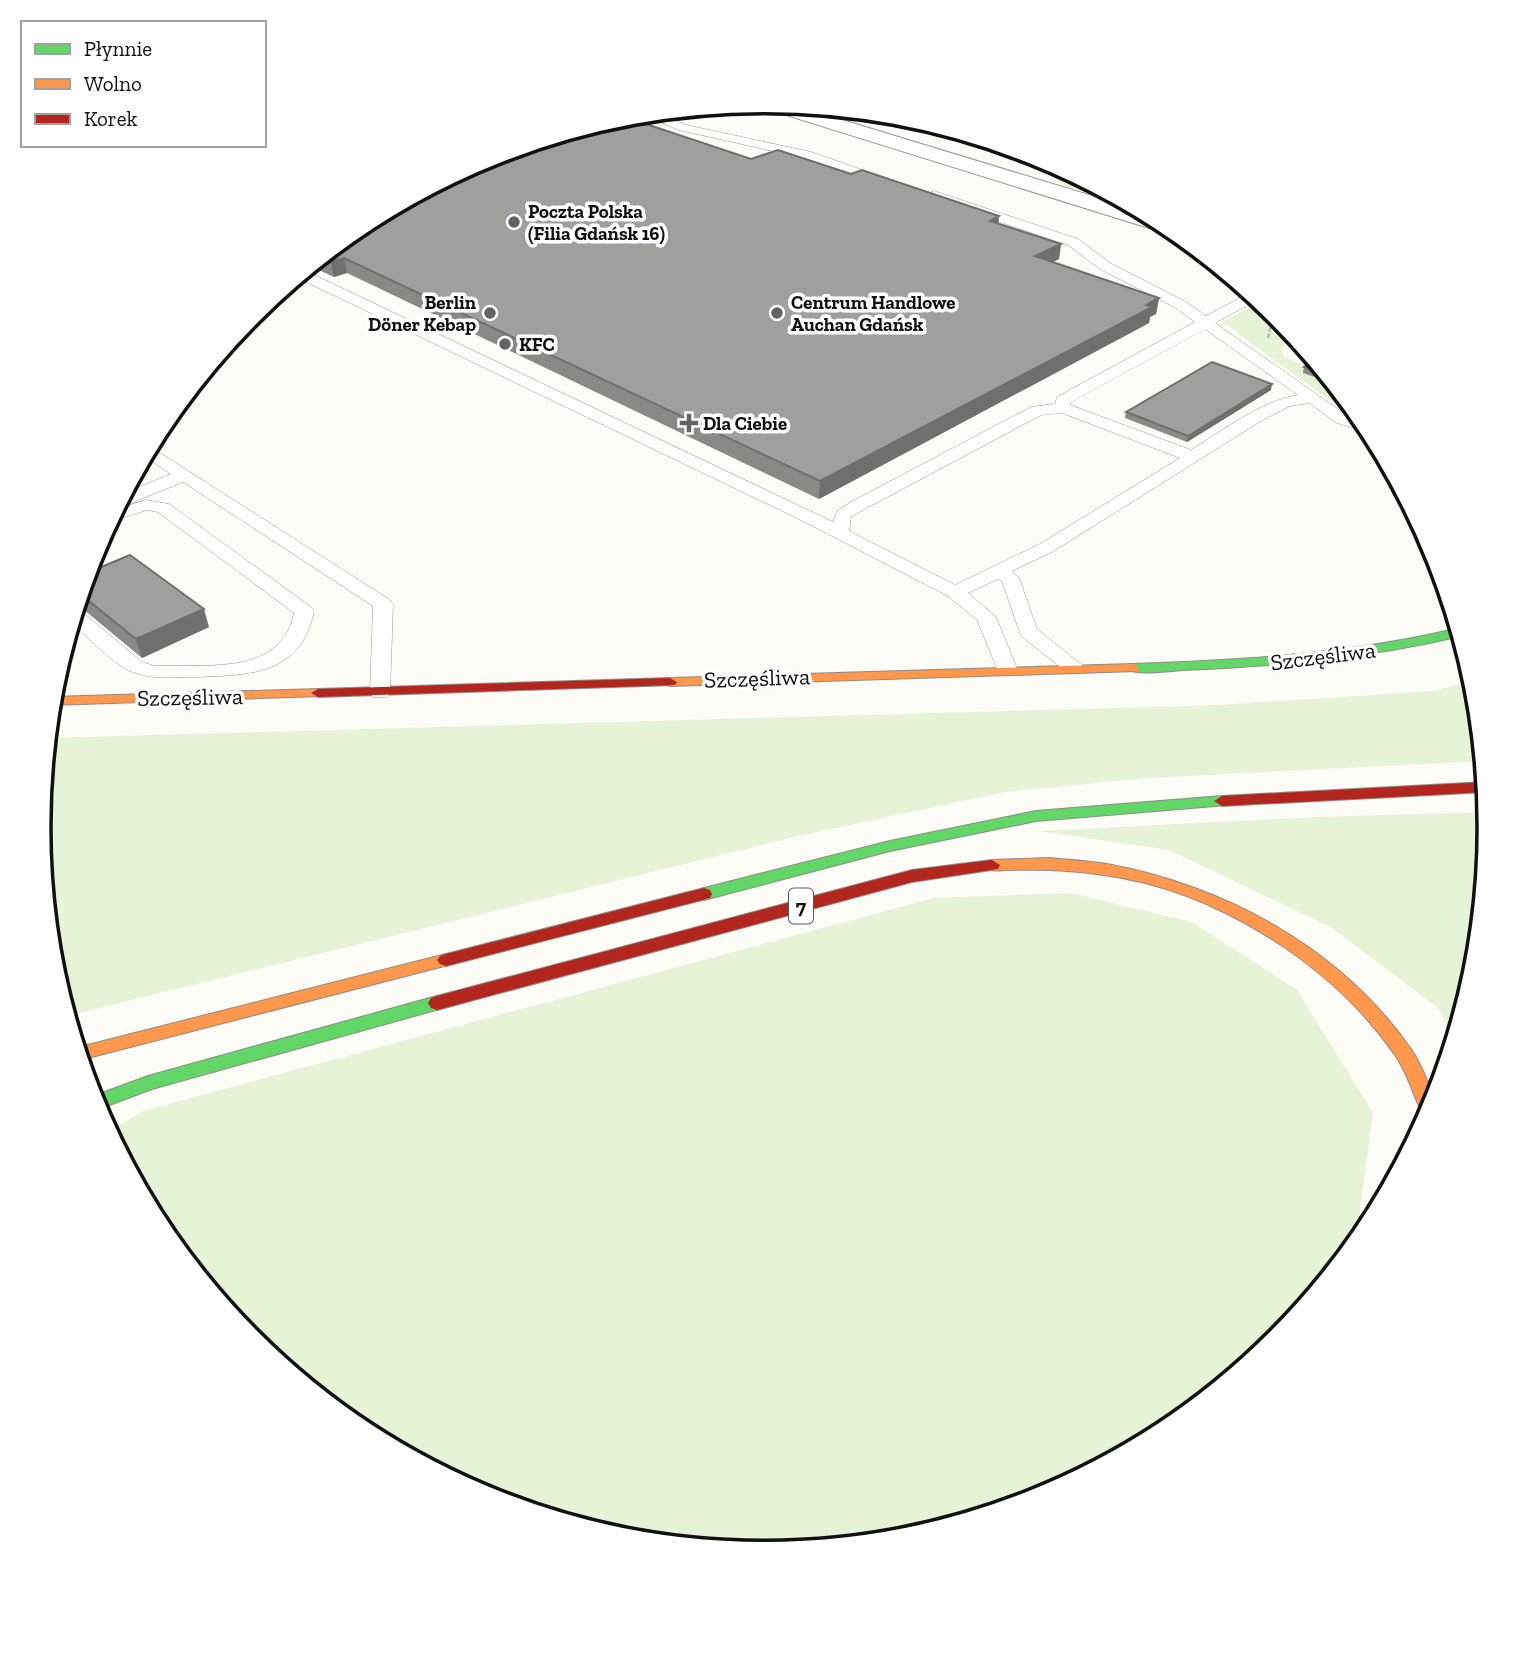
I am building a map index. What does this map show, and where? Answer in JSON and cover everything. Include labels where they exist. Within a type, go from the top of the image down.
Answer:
[{"type":"main road","name":"Szczęśliwa","points":[[62,701],[1296,661],[1401,646],[1451,634]]},
{"type":"main road","points":[[87,1052],[890,846],[1036,816],[1156,804],[1477,788]]},
{"type":"main road","name":"7","points":[[104,1100],[148,1083],[239,1057],[912,876],[996,864],[1073,865],[1136,874],[1199,894],[1248,915],[1308,956],[1363,1002],[1403,1051],[1425,1099]]},
{"type":"street","points":[[807,115],[1128,214]]},
{"type":"street","points":[[1030,182],[1051,174]]},
{"type":"lane","points":[[666,121],[682,128],[807,155],[900,184]]},
{"type":"lane","points":[[926,193],[1073,242],[1105,266],[1180,304],[1310,398],[1353,423]]},
{"type":"lane","points":[[309,278],[840,532],[955,592],[986,617],[1008,671]]},
{"type":"lane","points":[[1062,408],[1063,400],[1245,300]]},
{"type":"lane","points":[[438,339],[481,342]]},
{"type":"lane","points":[[501,352],[511,357],[515,363],[515,376]]},
{"type":"lane","points":[[955,592],[1046,548],[1286,402],[1310,398]]},
{"type":"lane","points":[[840,532],[843,515],[1037,410],[1062,408],[1079,412],[1193,457]]},
{"type":"lane","points":[[155,457],[383,604],[380,692]]},
{"type":"lane","points":[[133,496],[184,475]]},
{"type":"lane","points":[[82,621],[135,666],[153,671],[249,669],[270,660],[288,647],[300,631],[304,611],[182,520],[163,508],[146,505],[124,513]]},
{"type":"lane","points":[[998,571],[1010,578],[1028,632],[1074,669]]},
{"type":"green space","points":[[1062,179],[1097,196],[1063,185]]},
{"type":"green space","points":[[1251,306],[1288,343],[1281,347],[1284,357],[1310,368],[1341,406],[1332,402],[1222,322]]},
{"type":"green space","points":[[1464,683],[1475,761],[1146,778],[1005,792],[799,836],[76,1014],[64,967],[52,874],[52,781],[57,738],[1219,705],[1432,691]]},
{"type":"green space","points":[[1478,812],[1477,874],[1472,921],[1465,967],[1449,1028],[1438,1008],[1332,928],[1169,850],[1039,831],[1317,817]]},
{"type":"green space","points":[[1071,893],[1192,922],[1297,990],[1373,1112],[1358,1224],[1331,1262],[1269,1332],[1199,1394],[1121,1446],[1038,1487],[949,1517],[904,1528],[811,1540],[718,1540],[625,1528],[580,1517],[491,1487],[449,1468],[408,1446],[330,1394],[260,1332],[198,1262],[171,1224],[146,1184],[117,1127],[143,1111],[934,898]]},
{"type":"building","name":"Centrum Handlowe Auchan Gdańsk","points":[[646,124],[751,159],[778,150],[851,174],[862,170],[999,216],[990,221],[1061,244],[1035,256],[1159,298],[1146,305],[1152,307],[820,481],[344,258],[330,261],[408,209],[449,187],[535,152]]},
{"type":"building","points":[[1212,362],[1272,384],[1188,436],[1126,412]]},
{"type":"building","points":[[130,555],[204,609],[136,639],[88,601],[100,568]]},
{"type":"traffic: fast","points":[[1132,668],[1338,655],[1451,634]]},
{"type":"traffic: fast","points":[[704,894],[890,846],[1036,816],[1222,801]]},
{"type":"traffic: fast","points":[[104,1100],[148,1083],[437,1003]]},
{"type":"traffic: slow","points":[[670,682],[1132,668]]},
{"type":"traffic: slow","points":[[62,701],[318,693]]},
{"type":"traffic: slow","points":[[992,865],[1049,863],[1107,870],[1165,884],[1221,905],[1274,932],[1323,966],[1366,1006],[1402,1050],[1425,1099]]},
{"type":"traffic: slow","points":[[87,1052],[446,960]]},
{"type":"traffic: jam","points":[[318,693],[670,682]]},
{"type":"traffic: jam","points":[[1222,801],[1477,788]]},
{"type":"traffic: jam","points":[[437,1003],[912,876],[992,865]]},
{"type":"traffic: jam","points":[[446,960],[704,894]]},
{"type":"place","name":"Poczta Polska (Filia Gdańsk 16)","points":[[514,222]]},
{"type":"place","name":"Berlin Döner Kebap","points":[[490,313]]},
{"type":"place","name":"Centrum Handlowe Auchan Gdańsk","points":[[777,313]]},
{"type":"place","name":"KFC","points":[[505,344]]},
{"type":"place","name":"Dla Ciebie","points":[[689,423]]}]
